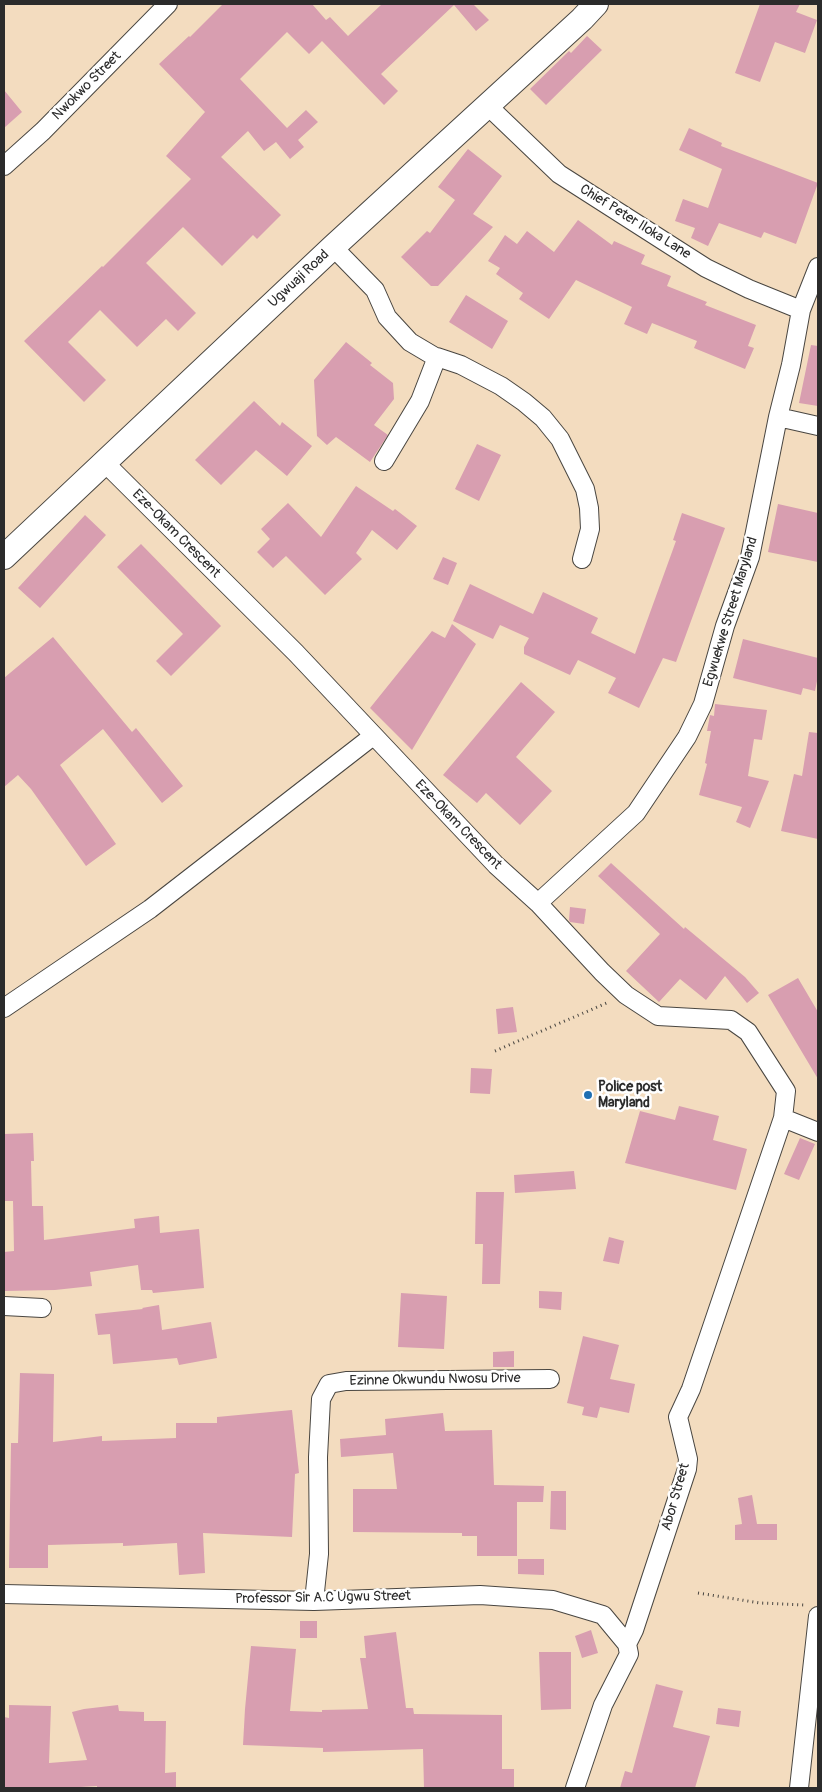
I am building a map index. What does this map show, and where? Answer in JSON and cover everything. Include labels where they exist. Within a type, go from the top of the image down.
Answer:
[{"type":"main road","name":"Ugwuaji Road","points":[[4,557],[333,247],[488,106],[596,4]]},
{"type":"street","name":"Nwokwo Street","points":[[4,166],[43,131],[168,4]]},
{"type":"street","name":"Chief Peter Iloka Lane","points":[[488,106],[559,174],[706,268],[748,289],[801,310]]},
{"type":"street","points":[[333,247],[375,290],[387,317],[410,342],[437,358],[453,361],[501,386],[534,409],[552,428],[581,481],[589,508],[590,529],[582,559]]},
{"type":"street","name":"Egwuekwe Street Maryland","points":[[538,903],[636,813],[687,737],[704,704],[725,626],[750,558],[801,310],[818,267]]},
{"type":"street","points":[[384,461],[420,401],[437,358]]},
{"type":"street","points":[[778,417],[818,426]]},
{"type":"street","name":"Eze-Okam Crescent","points":[[104,462],[296,653],[496,865],[538,903],[626,995],[658,1016],[731,1020],[748,1032],[786,1091],[783,1118]]},
{"type":"street","points":[[4,1008],[150,909],[373,736]]},
{"type":"street","points":[[783,1118],[818,1132]]},
{"type":"street","name":"Abor Street","points":[[575,1788],[603,1705],[629,1654],[627,1644],[634,1630],[687,1469],[688,1459],[678,1417],[694,1379],[783,1118]]},
{"type":"street","points":[[4,1306],[42,1308]]},
{"type":"street","name":"Ezinne Okwundu Nwosu Drive","points":[[314,1600],[319,1554],[318,1457],[321,1399],[329,1384],[346,1381],[550,1379]]},
{"type":"street","name":"Professor Sir A.C Ugwu Street","points":[[4,1594],[314,1600],[480,1594],[552,1600],[603,1615],[627,1644]]},
{"type":"street","points":[[800,1788],[813,1611]]},
{"type":"path","points":[[495,1051],[626,995]]},
{"type":"path","points":[[698,1593],[813,1611]]},
{"type":"building","points":[[223,4],[312,4],[326,20],[330,17],[348,36],[382,4],[473,4],[489,20],[476,31],[454,5],[381,74],[398,91],[384,105],[322,41],[309,54],[287,32],[240,79],[287,128],[306,110],[318,122],[298,140],[304,147],[290,159],[276,142],[264,151],[248,131],[221,157],[281,215],[257,239],[253,235],[222,266],[183,227],[146,263],[196,313],[178,331],[166,319],[137,347],[100,310],[68,342],[106,380],[84,402],[24,341],[103,267],[191,179],[166,156],[205,112],[159,64],[190,37]]},
{"type":"building","points":[[760,4],[800,4],[796,12],[817,20],[805,53],[775,42],[760,82],[735,73]]},
{"type":"building","points":[[587,36],[602,50],[546,105],[530,89],[569,51],[571,53]]},
{"type":"building","points":[[4,90],[22,112],[4,128]]},
{"type":"building","points":[[689,128],[722,143],[721,146],[818,183],[796,244],[764,232],[761,238],[719,223],[708,246],[691,238],[695,228],[675,221],[683,199],[708,208],[722,169],[679,150]]},
{"type":"building","points":[[468,149],[502,176],[473,214],[493,227],[438,286],[431,286],[401,257],[427,231],[430,233],[455,200],[438,187]]},
{"type":"building","points":[[578,220],[612,245],[614,241],[645,255],[641,264],[671,276],[667,286],[707,302],[705,305],[756,325],[748,346],[754,348],[745,369],[694,348],[697,341],[652,323],[647,334],[624,324],[632,307],[576,280],[549,319],[519,299],[523,293],[496,274],[500,268],[488,261],[505,235],[517,244],[527,231],[554,252]]},
{"type":"building","points":[[466,295],[508,321],[492,349],[449,322]]},
{"type":"building","points":[[346,342],[372,363],[370,365],[393,383],[394,399],[374,425],[388,435],[370,462],[336,437],[327,445],[317,436],[314,380]]},
{"type":"building","points":[[811,345],[818,346],[818,406],[799,403]]},
{"type":"building","points":[[254,401],[280,426],[282,422],[312,446],[287,476],[256,450],[221,485],[195,460]]},
{"type":"building","points":[[477,444],[501,455],[479,501],[455,489]]},
{"type":"building","points":[[356,486],[393,511],[395,509],[417,526],[397,550],[372,530],[356,553],[362,559],[325,595],[286,556],[273,568],[257,552],[270,539],[261,529],[288,503],[321,537]]},
{"type":"building","points":[[778,504],[818,513],[818,562],[768,552]]},
{"type":"building","points":[[682,513],[725,528],[676,662],[663,658],[639,708],[608,693],[616,678],[578,660],[570,675],[524,654],[524,647],[529,638],[500,625],[493,639],[453,621],[470,584],[533,614],[543,592],[598,618],[591,633],[635,654],[676,541],[673,540]]},
{"type":"building","points":[[85,515],[106,535],[40,608],[18,588]]},
{"type":"building","points":[[141,544],[221,626],[171,676],[156,661],[183,634],[117,567]]},
{"type":"building","points":[[443,557],[457,563],[448,585],[433,579]]},
{"type":"building","points":[[452,624],[476,644],[412,750],[370,708],[432,631],[445,638]]},
{"type":"building","points":[[53,637],[132,732],[136,728],[183,786],[162,803],[103,729],[60,765],[116,844],[86,866],[31,789],[18,775],[4,787],[4,678]]},
{"type":"building","points":[[743,639],[818,658],[818,676],[815,691],[803,688],[801,695],[733,678]]},
{"type":"building","points":[[521,682],[555,712],[516,757],[552,791],[520,825],[486,793],[477,803],[443,775]]},
{"type":"building","points":[[715,704],[767,710],[762,740],[754,739],[748,776],[769,781],[750,828],[736,822],[742,807],[699,795],[707,764],[705,763],[711,731],[707,731],[710,715],[714,716]]},
{"type":"building","points":[[809,732],[818,733],[818,839],[781,831],[794,774],[802,776]]},
{"type":"building","points":[[611,863],[684,929],[685,927],[745,977],[759,993],[747,1003],[725,976],[706,1000],[680,979],[659,1002],[626,971],[660,934],[598,876]]},
{"type":"building","points":[[570,907],[586,909],[584,924],[570,922]]},
{"type":"building","points":[[798,978],[818,1012],[818,1079],[768,995]]},
{"type":"building","points":[[513,1007],[517,1032],[498,1034],[496,1009]]},
{"type":"building","points":[[471,1068],[492,1069],[490,1094],[470,1093]]},
{"type":"building","points":[[679,1106],[719,1116],[713,1140],[747,1149],[736,1190],[625,1163],[640,1111],[675,1120]]},
{"type":"building","points":[[33,1133],[34,1161],[31,1161],[32,1206],[43,1206],[44,1240],[135,1228],[134,1219],[159,1216],[160,1233],[199,1229],[204,1288],[153,1293],[152,1290],[141,1290],[138,1265],[90,1272],[92,1286],[55,1290],[4,1291],[4,1252],[14,1251],[13,1201],[4,1201],[4,1134]]},
{"type":"building","points":[[800,1138],[815,1144],[799,1180],[784,1174]]},
{"type":"building","points":[[574,1171],[576,1189],[515,1193],[514,1175]]},
{"type":"building","points":[[476,1192],[504,1192],[500,1284],[482,1284],[483,1244],[475,1244]]},
{"type":"building","points":[[609,1237],[624,1241],[619,1264],[603,1261]]},
{"type":"building","points":[[539,1291],[562,1292],[561,1310],[539,1308]]},
{"type":"building","points":[[401,1293],[447,1296],[444,1349],[398,1347]]},
{"type":"building","points":[[159,1305],[162,1330],[211,1322],[217,1358],[179,1365],[177,1358],[113,1364],[110,1334],[98,1335],[95,1314],[143,1309]]},
{"type":"building","points":[[583,1336],[619,1345],[610,1379],[635,1384],[629,1413],[600,1407],[597,1418],[582,1415],[584,1407],[567,1403]]},
{"type":"building","points":[[514,1351],[514,1367],[493,1367],[493,1352]]},
{"type":"building","points":[[20,1373],[54,1374],[53,1442],[102,1436],[102,1441],[176,1438],[176,1423],[217,1423],[217,1417],[292,1410],[299,1473],[295,1474],[292,1537],[203,1533],[205,1573],[179,1575],[177,1543],[123,1546],[123,1543],[48,1545],[48,1568],[9,1568],[11,1443],[18,1443]]},
{"type":"building","points":[[443,1413],[445,1431],[492,1430],[494,1485],[544,1486],[543,1502],[517,1502],[517,1556],[477,1556],[477,1536],[462,1536],[462,1533],[353,1532],[353,1489],[397,1489],[393,1453],[341,1457],[340,1439],[386,1435],[385,1419]]},
{"type":"building","points":[[551,1491],[566,1491],[566,1530],[550,1529]]},
{"type":"building","points":[[752,1495],[757,1524],[777,1524],[777,1540],[735,1540],[735,1525],[742,1524],[738,1498]]},
{"type":"building","points":[[518,1559],[544,1559],[544,1575],[518,1574]]},
{"type":"building","points":[[300,1621],[317,1621],[317,1638],[300,1638]]},
{"type":"building","points":[[591,1630],[598,1653],[582,1658],[575,1636]]},
{"type":"building","points":[[396,1632],[406,1708],[413,1708],[414,1714],[502,1715],[502,1769],[514,1769],[514,1788],[424,1788],[423,1749],[323,1752],[323,1748],[243,1745],[251,1646],[296,1649],[290,1711],[322,1712],[322,1710],[368,1709],[360,1658],[366,1658],[364,1636]]},
{"type":"building","points":[[539,1652],[571,1652],[571,1709],[541,1710]]},
{"type":"building","points":[[656,1684],[683,1691],[673,1727],[710,1736],[695,1788],[620,1788],[625,1771],[632,1773]]},
{"type":"building","points":[[9,1705],[51,1706],[49,1763],[87,1760],[72,1712],[118,1705],[119,1711],[144,1712],[144,1721],[166,1721],[165,1773],[176,1772],[176,1788],[97,1788],[97,1786],[4,1788],[4,1717],[9,1718]]},
{"type":"building","points":[[718,1708],[741,1711],[739,1727],[716,1724]]},
{"type":"place","name":"Police post Maryland","points":[[588,1095]]}]
